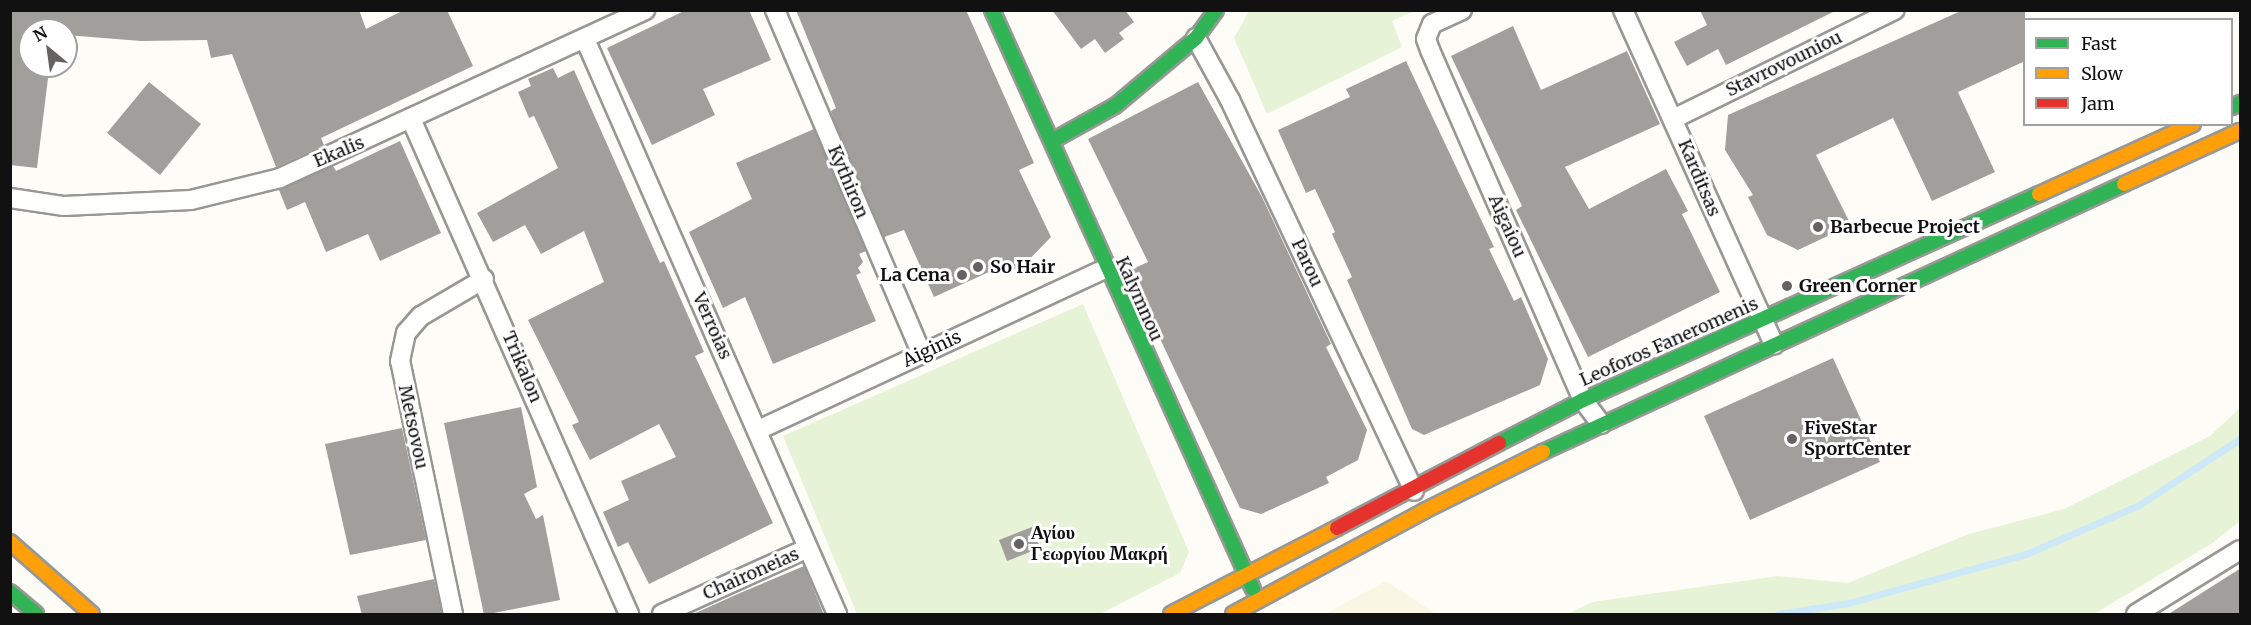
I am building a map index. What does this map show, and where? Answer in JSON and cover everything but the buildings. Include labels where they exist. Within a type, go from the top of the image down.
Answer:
[{"type":"main road","name":"Kalymnou","points":[[992,10],[1052,141],[1106,269],[1258,601]]},
{"type":"main road","points":[[1052,141],[1115,106],[1196,38],[1216,10]]},
{"type":"main road","name":"Leoforos Faneromenis","points":[[1171,615],[1245,573],[1414,491],[1583,400],[1761,322],[2189,126]]},
{"type":"main road","points":[[1233,615],[1424,511],[1601,424],[2241,130]]},
{"type":"main road","points":[[10,542],[92,615]]},
{"type":"main road","points":[[10,592],[36,615]]},
{"type":"street","name":"Ekalis","points":[[10,198],[64,206],[191,200],[280,178],[412,121],[645,10]]},
{"type":"street","name":"Kythiron","points":[[775,10],[922,354]]},
{"type":"street","name":"Aigaiou","points":[[1462,10],[1432,24],[1426,39],[1583,400],[1601,424]]},
{"type":"street","name":"Karditsas","points":[[1623,10],[1761,322],[1774,345]]},
{"type":"street","name":"Stavrovouniou","points":[[1673,119],[1868,16],[1895,10]]},
{"type":"street","name":"Parou","points":[[1196,38],[1230,100],[1414,491]]},
{"type":"street","name":"Verroias","points":[[585,39],[837,615]]},
{"type":"street","name":"Trikalon","points":[[412,121],[484,279],[628,615]]},
{"type":"street","name":"Aiginis","points":[[758,430],[1106,269]]},
{"type":"street","name":"Metsovou","points":[[453,615],[400,361],[406,333],[421,316],[484,279]]},
{"type":"street","name":"Chaironeias","points":[[662,615],[808,548]]},
{"type":"street","points":[[2136,615],[2241,550]]},
{"type":"shaded area","points":[[1386,581],[1436,614],[1325,614]]},
{"type":"green space","points":[[1249,11],[1414,11],[1392,21],[1402,47],[1267,114],[1234,38]]},
{"type":"green space","points":[[1083,304],[1189,552],[1180,573],[1100,614],[857,614],[783,436]]},
{"type":"green space","points":[[2240,408],[2240,521],[2211,544],[2094,614],[1568,614],[1592,602],[1778,576],[1848,583],[1969,534],[2064,509],[2210,436]]},
{"type":"waterway","points":[[1778,614],[1848,603],[2026,554],[2139,505],[2240,439]]},
{"type":"traffic: fast","points":[[992,10],[1253,589]]},
{"type":"traffic: fast","points":[[1052,141],[1115,106],[1196,38],[1216,10]]},
{"type":"traffic: fast","points":[[2233,106],[2240,103]]},
{"type":"traffic: fast","points":[[1543,452],[2124,184]]},
{"type":"traffic: fast","points":[[1499,443],[1583,400],[2039,194]]},
{"type":"traffic: fast","points":[[10,592],[36,614]]},
{"type":"traffic: slow","points":[[2039,194],[2189,126]]},
{"type":"traffic: slow","points":[[2124,184],[2240,131]]},
{"type":"traffic: slow","points":[[1233,614],[1424,511],[1543,452]]},
{"type":"traffic: slow","points":[[1171,614],[1337,528]]},
{"type":"traffic: slow","points":[[10,542],[92,614]]},
{"type":"traffic: jam","points":[[1337,528],[1499,443]]},
{"type":"place","name":"Barbecue Project","points":[[1818,227]]},
{"type":"place","name":"So Hair","points":[[978,267]]},
{"type":"place","name":"La Cena","points":[[962,275]]},
{"type":"place","name":"Green Corner","points":[[1787,286]]},
{"type":"place","name":"FiveStar SportCenter","points":[[1792,439]]},
{"type":"place","name":"Αγίου Γεωργίου Μακρή","points":[[1019,544]]}]
